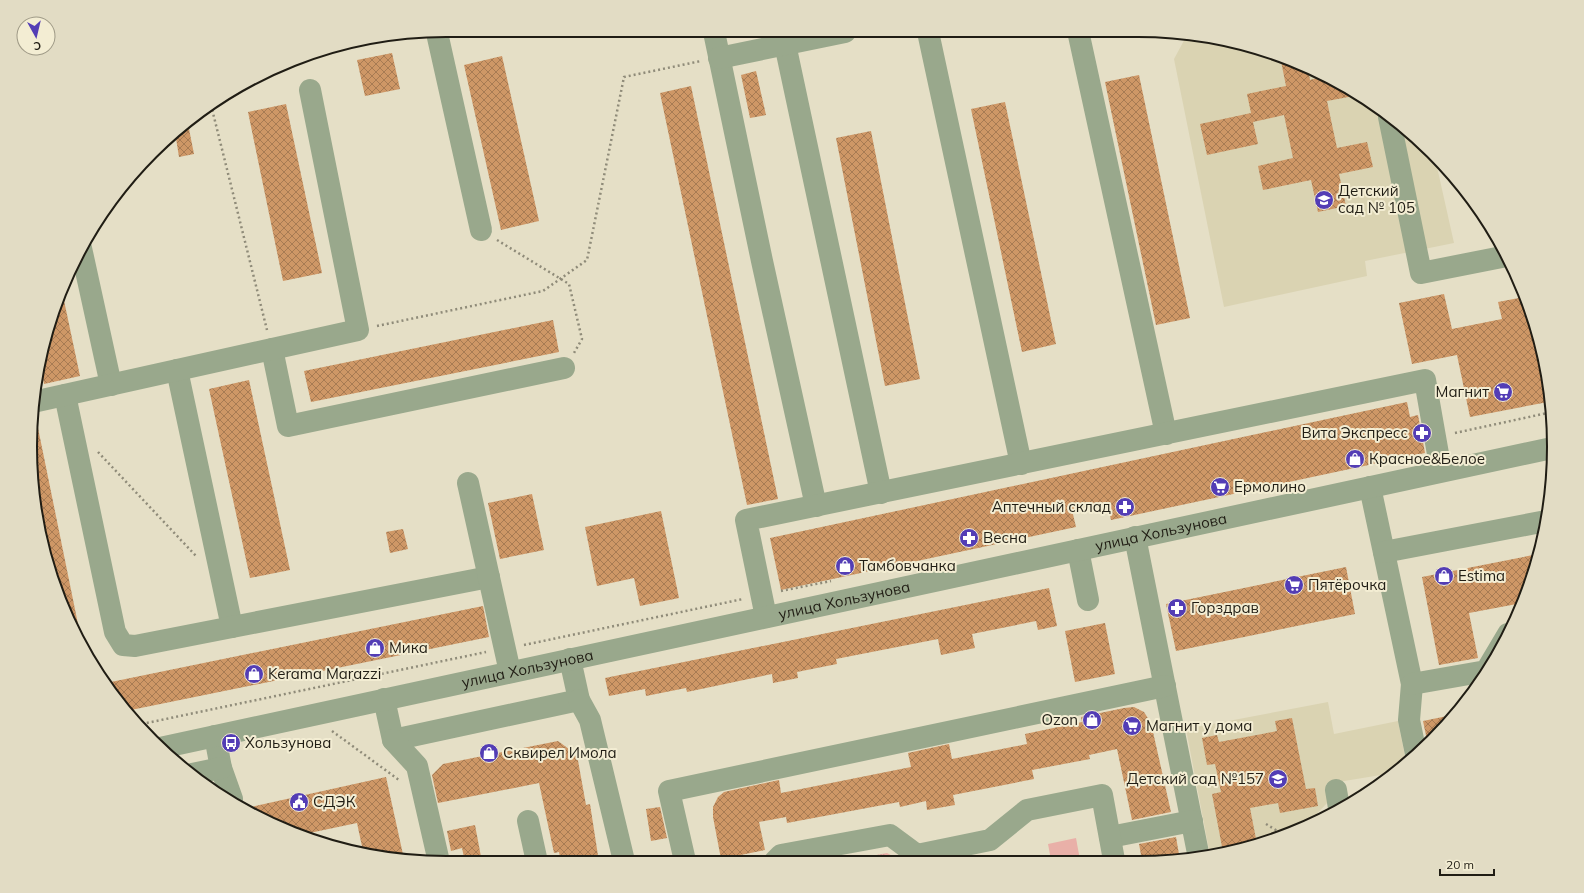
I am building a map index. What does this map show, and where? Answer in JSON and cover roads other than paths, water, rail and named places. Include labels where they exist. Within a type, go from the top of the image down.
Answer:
[{"type":"street","points":[[438,37],[481,230]]},
{"type":"street","points":[[715,37],[816,506]]},
{"type":"street","points":[[719,58],[820,37]]},
{"type":"street","points":[[929,37],[1021,464]]},
{"type":"street","points":[[1079,37],[1166,434]]},
{"type":"street","points":[[785,44],[881,493]]},
{"type":"street","points":[[40,400],[358,330],[310,90]]},
{"type":"street","points":[[1391,125],[1421,273],[1501,257]]},
{"type":"street","points":[[83,258],[111,385]]},
{"type":"street","points":[[272,349],[288,426],[564,368]]},
{"type":"street","points":[[177,370],[232,627]]},
{"type":"street","points":[[766,617],[746,520],[1425,380],[1441,471]]},
{"type":"street","points":[[65,395],[115,632],[123,645],[135,646],[489,576]]},
{"type":"street","name":"улица Хользунова","points":[[168,746],[1547,449]]},
{"type":"street","points":[[468,483],[510,672]]},
{"type":"street","points":[[1370,487],[1412,684],[1409,720],[1415,748]]},
{"type":"street","points":[[1384,552],[1540,522]]},
{"type":"street","points":[[1135,537],[1198,851]]},
{"type":"street","points":[[1078,550],[1088,600]]},
{"type":"street","points":[[570,659],[579,700],[590,720],[623,856]]},
{"type":"street","points":[[1412,684],[1479,672]]},
{"type":"street","points":[[684,856],[669,791],[1165,686]]},
{"type":"street","points":[[384,699],[393,740],[417,766],[438,856]]},
{"type":"street","points":[[393,740],[579,700]]},
{"type":"street","points":[[215,736],[221,768],[230,794]]},
{"type":"street","points":[[199,773],[221,768]]},
{"type":"street","points":[[781,856],[890,835],[917,855],[990,840],[1028,810],[1102,795],[1113,856]]},
{"type":"street","points":[[528,821],[536,856]]},
{"type":"street","points":[[1110,837],[1192,821]]},
{"type":"place","name":"Детский сад № 105","points":[[1324,200]]},
{"type":"place","name":"Магнит","points":[[1503,392]]},
{"type":"place","name":"Вита Экспресс","points":[[1422,433]]},
{"type":"place","name":"Красное&Белое","points":[[1355,459]]},
{"type":"place","name":"Ермолино","points":[[1220,487]]},
{"type":"place","name":"Аптечный склад","points":[[1125,507]]},
{"type":"place","name":"Весна","points":[[969,538]]},
{"type":"place","name":"Тамбовчанка","points":[[845,566]]},
{"type":"place","name":"Estima","points":[[1444,576]]},
{"type":"place","name":"Пятёрочка","points":[[1294,585]]},
{"type":"place","name":"Горздрав","points":[[1177,608]]},
{"type":"place","name":"Мика","points":[[375,648]]},
{"type":"place","name":"Kerama Marazzi","points":[[254,674]]},
{"type":"place","name":"Ozon","points":[[1092,720]]},
{"type":"place","name":"Магнит у дома","points":[[1132,726]]},
{"type":"place","name":"Хользунова","points":[[231,743]]},
{"type":"place","name":"Сквирел Имола","points":[[489,753]]},
{"type":"place","name":"Детский сад №157","points":[[1278,779]]},
{"type":"place","name":"СДЭК","points":[[299,802]]}]
